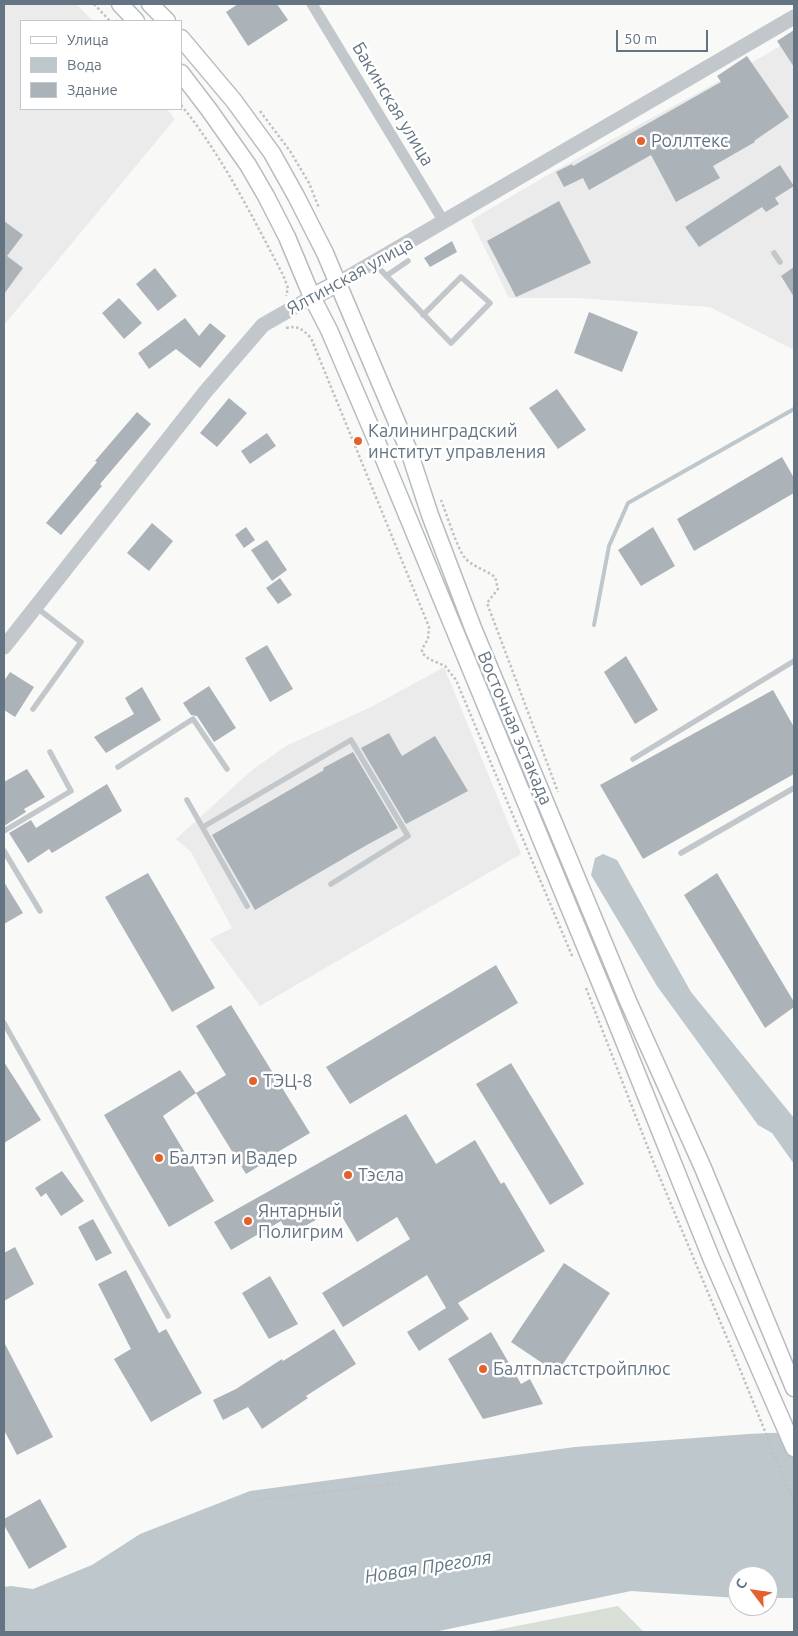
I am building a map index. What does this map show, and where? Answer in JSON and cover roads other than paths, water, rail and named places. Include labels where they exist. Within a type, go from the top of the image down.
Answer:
[{"type":"main road","points":[[120,4],[135,20]]},
{"type":"main road","points":[[150,4],[166,20]]},
{"type":"main road","name":"Восточная эстакада","points":[[182,39],[234,101],[272,153],[325,253],[409,451],[430,515],[473,628],[628,1001],[703,1168],[794,1388]]},
{"type":"main road","name":"Восточная эстакада","points":[[182,74],[248,165],[287,237],[312,297],[329,330],[378,444],[611,1009],[712,1260],[794,1448]]},
{"type":"main road","name":"Ялтинская улица","points":[[312,297],[338,283]]},
{"type":"street","name":"Бакинская улица","points":[[312,4],[444,222]]},
{"type":"street","name":"Ялтинская улица","points":[[338,283],[794,17]]},
{"type":"street","name":"Ялтинская улица","points":[[4,647],[206,391],[263,325],[312,297]]},
{"type":"lane","points":[[774,253],[780,262]]},
{"type":"lane","points":[[386,276],[408,261]]},
{"type":"lane","points":[[374,262],[423,315],[451,343],[490,303],[460,277],[423,315]]},
{"type":"lane","points":[[34,709],[80,642],[36,607]]},
{"type":"lane","points":[[633,759],[794,662]]},
{"type":"lane","points":[[118,767],[193,719],[227,769]]},
{"type":"lane","points":[[203,828],[352,740],[408,836],[331,884]]},
{"type":"lane","points":[[4,831],[71,791],[50,752]]},
{"type":"lane","points":[[681,853],[794,788]]},
{"type":"lane","points":[[187,800],[247,906]]},
{"type":"lane","points":[[4,851],[40,911]]},
{"type":"lane","points":[[4,1023],[168,1316]]},
{"type":"water","points":[[603,854],[617,860],[691,992],[794,1118],[794,1164],[772,1133],[758,1125],[657,986],[591,875],[595,858]]},
{"type":"water","name":"Новая Преголя","points":[[794,1432],[794,1598],[778,1598],[778,1566],[728,1566],[728,1597],[631,1591],[434,1632],[4,1632],[4,1587],[33,1589],[92,1565],[140,1534],[250,1491],[575,1447]]},
{"type":"waterway","points":[[594,625],[609,546],[628,503],[794,409]]},
{"type":"place","name":"Роллтекс","points":[[641,141]]},
{"type":"place","name":"Калининградский институт управления","points":[[358,441]]},
{"type":"place","name":"ТЭЦ-8","points":[[253,1081]]},
{"type":"place","name":"Балтэп и Вадер","points":[[159,1158]]},
{"type":"place","name":"Тэсла","points":[[348,1175]]},
{"type":"place","name":"Янтарный Полигрим","points":[[248,1221]]},
{"type":"place","name":"Балтпластстройплюс","points":[[483,1369]]}]
